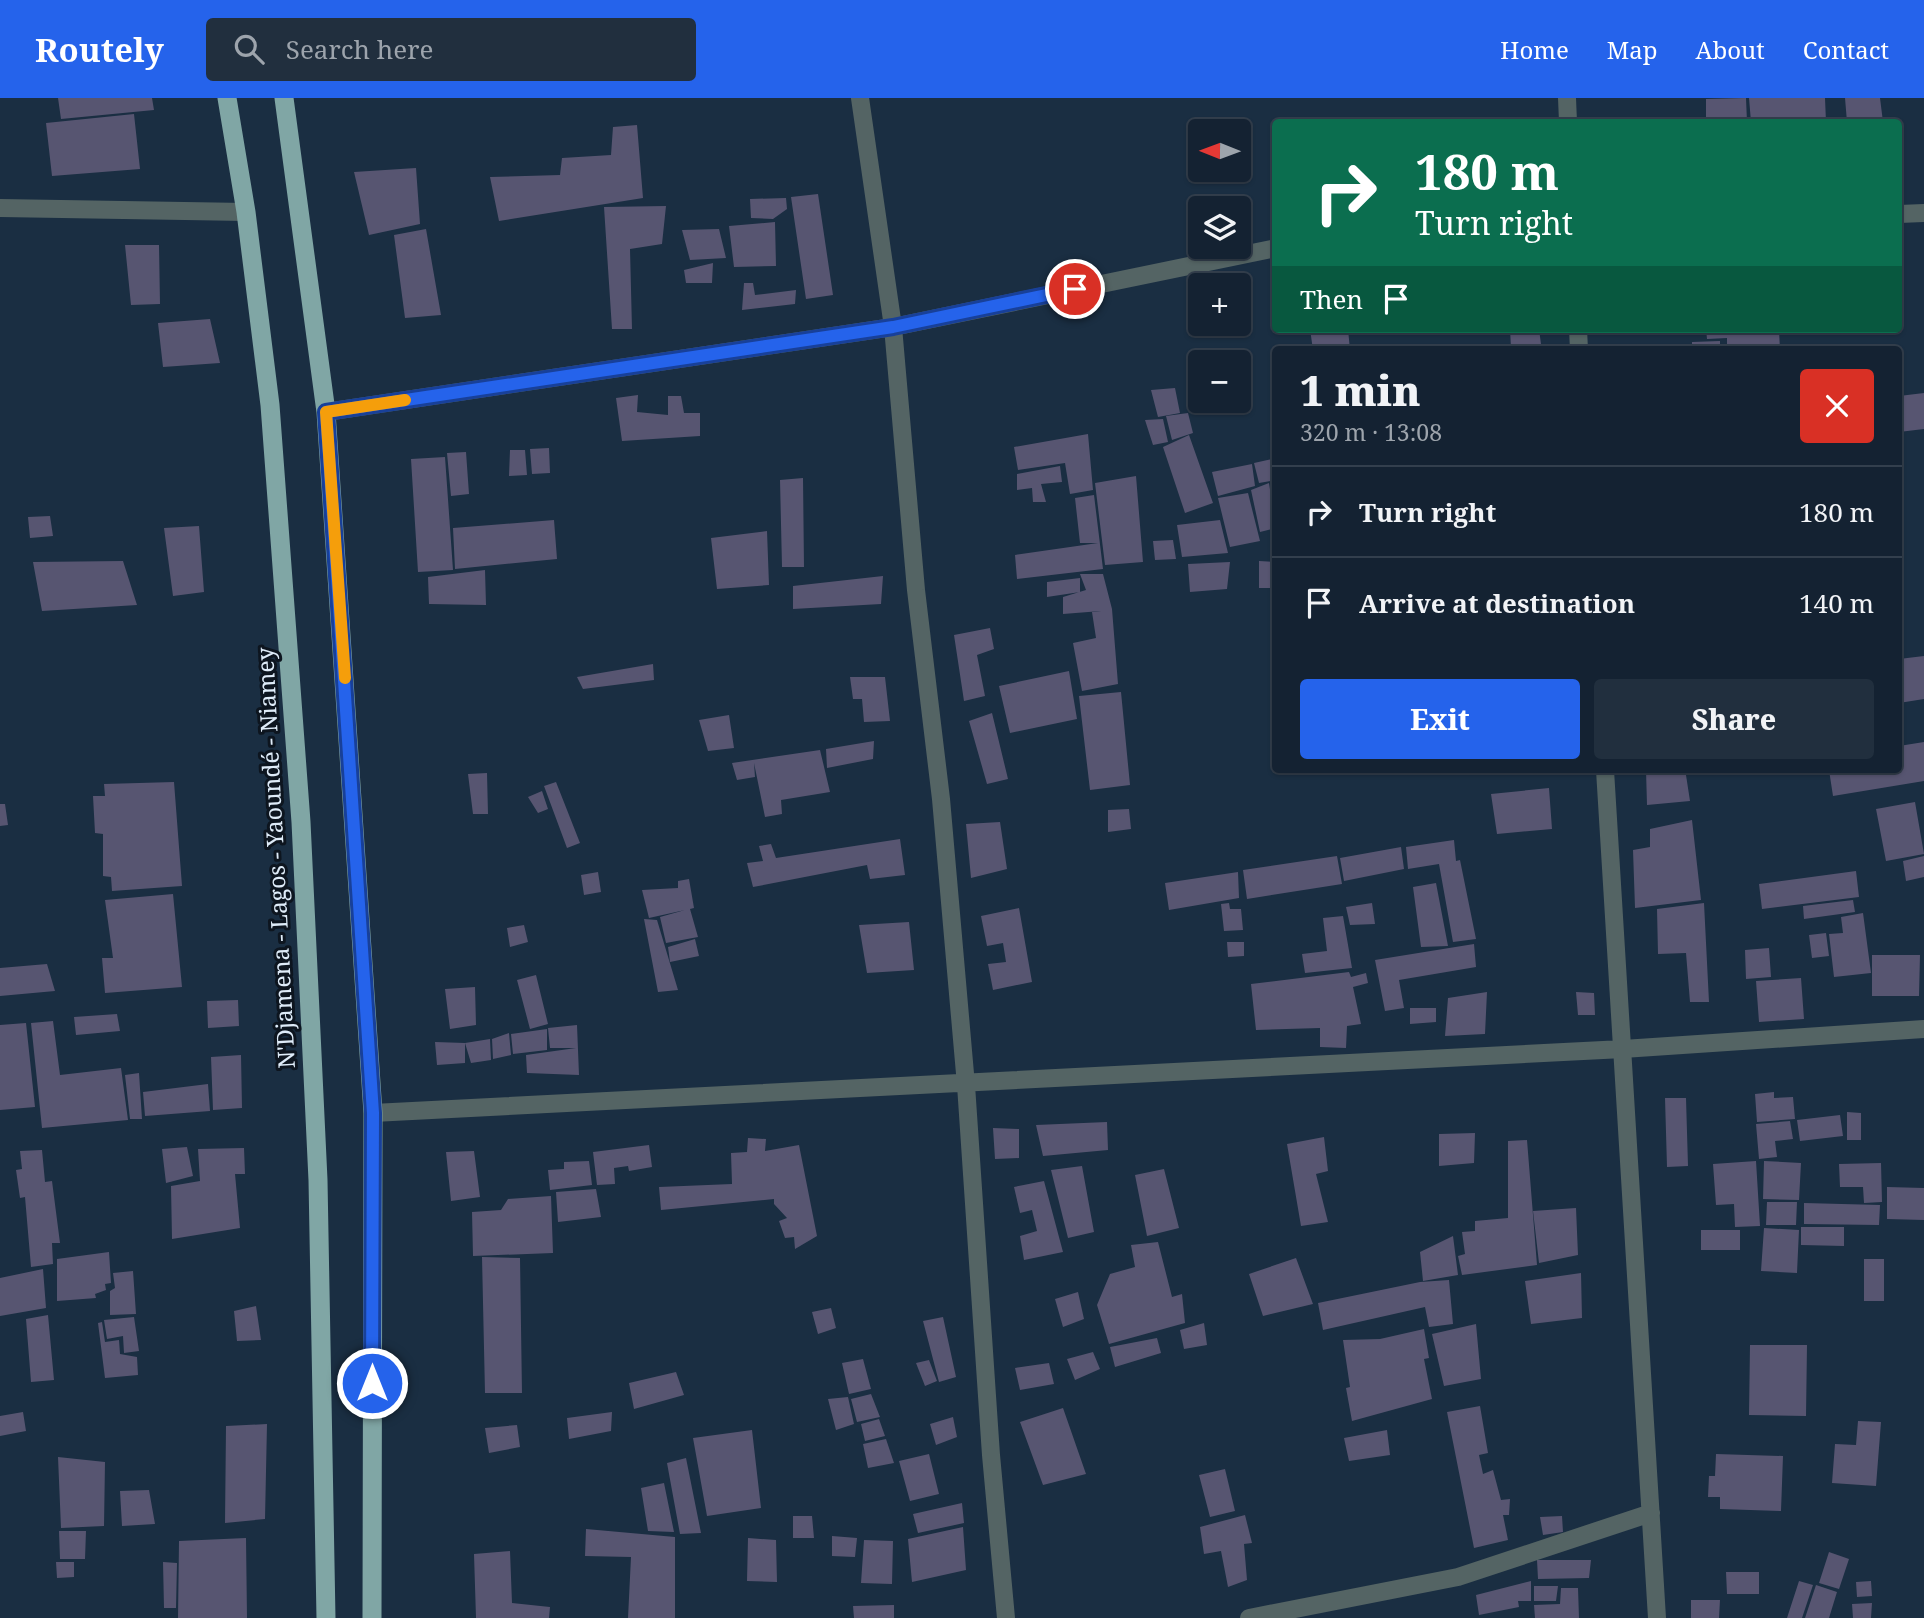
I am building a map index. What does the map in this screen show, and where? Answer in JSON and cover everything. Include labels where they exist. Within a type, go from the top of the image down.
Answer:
[{"type":"highway","name":"N'Djamena - Lagos - Yaoundé - Niamey","points":[[227,98],[246,212],[270,405],[301,822],[318,1180],[326,1618]]},
{"type":"highway","points":[[284,98],[326,412],[373,1113],[372,1618]]},
{"type":"street","points":[[860,98],[893,327],[916,590],[941,799],[966,1085],[990,1455],[1006,1618]]},
{"type":"street","points":[[1567,98],[1568,119]]},
{"type":"street","points":[[0,208],[246,212]]},
{"type":"street","points":[[1902,214],[1924,214]]},
{"type":"street","points":[[326,412],[893,327],[1272,249]]},
{"type":"street","points":[[1605,773],[1657,1618]]},
{"type":"street","points":[[373,1113],[966,1085],[1623,1049],[1924,1029]]},
{"type":"street","points":[[1249,1618],[1458,1577],[1651,1513]]},
{"type":"building","points":[[58,98],[152,98],[154,110],[61,119]]},
{"type":"building","points":[[1746,98],[1747,119],[1706,119],[1706,99]]},
{"type":"building","points":[[1749,98],[1825,98],[1826,119],[1751,119]]},
{"type":"building","points":[[1845,98],[1880,98],[1883,119],[1847,119]]},
{"type":"building","points":[[134,114],[140,169],[52,176],[46,123]]},
{"type":"building","points":[[637,125],[643,198],[499,221],[490,177],[560,175],[562,158],[611,155],[613,127]]},
{"type":"building","points":[[416,168],[420,224],[369,235],[354,172]]},
{"type":"building","points":[[818,194],[833,295],[806,299],[791,197]]},
{"type":"building","points":[[786,198],[787,209],[773,219],[751,218],[750,199]]},
{"type":"building","points":[[666,206],[662,244],[630,249],[632,329],[612,329],[604,207]]},
{"type":"building","points":[[775,222],[776,266],[734,267],[729,226]]},
{"type":"building","points":[[426,229],[441,315],[405,318],[394,235]]},
{"type":"building","points":[[719,229],[726,258],[690,260],[682,230]]},
{"type":"building","points":[[125,245],[159,245],[160,304],[131,305]]},
{"type":"building","points":[[713,263],[712,283],[686,283],[684,270]]},
{"type":"building","points":[[744,283],[753,283],[755,295],[796,290],[795,304],[742,310]]},
{"type":"building","points":[[210,319],[220,363],[163,367],[158,323]]},
{"type":"building","points":[[1311,333],[1348,333],[1350,346],[1312,346]]},
{"type":"building","points":[[1510,333],[1540,333],[1541,344],[1511,346]]},
{"type":"building","points":[[1706,333],[1779,333],[1780,346],[1727,346],[1727,338],[1707,339]]},
{"type":"building","points":[[1720,341],[1720,346],[1692,346],[1692,342]]},
{"type":"building","points":[[1175,388],[1180,413],[1158,417],[1151,390]]},
{"type":"building","points":[[1924,393],[1924,429],[1902,432],[1902,396]]},
{"type":"building","points":[[638,395],[637,412],[668,415],[668,396],[681,396],[684,413],[700,413],[700,436],[622,441],[616,398]]},
{"type":"building","points":[[1188,413],[1193,433],[1172,440],[1166,416]]},
{"type":"building","points":[[1163,419],[1168,442],[1153,445],[1145,420]]},
{"type":"building","points":[[1088,434],[1093,490],[1070,494],[1065,463],[1018,470],[1014,447]]},
{"type":"building","points":[[1189,435],[1213,503],[1185,513],[1163,447]]},
{"type":"building","points":[[549,448],[550,473],[532,474],[530,449]]},
{"type":"building","points":[[510,450],[525,450],[527,475],[509,476]]},
{"type":"building","points":[[466,452],[469,494],[451,496],[447,453]]},
{"type":"building","points":[[445,457],[453,570],[418,572],[411,459]]},
{"type":"building","points":[[1272,459],[1272,481],[1259,483],[1254,463]]},
{"type":"building","points":[[1252,464],[1255,486],[1218,496],[1212,472]]},
{"type":"building","points":[[1060,466],[1062,482],[1041,484],[1046,502],[1033,502],[1032,488],[1017,490],[1017,474]]},
{"type":"building","points":[[1136,476],[1143,562],[1105,565],[1095,483]]},
{"type":"building","points":[[803,478],[804,567],[782,567],[780,480]]},
{"type":"building","points":[[1269,483],[1272,529],[1260,532],[1251,490]]},
{"type":"building","points":[[1248,493],[1260,541],[1230,547],[1218,498]]},
{"type":"building","points":[[1094,495],[1103,569],[1017,579],[1015,555],[1098,543],[1080,543],[1075,498]]},
{"type":"building","points":[[50,516],[53,536],[30,538],[28,517]]},
{"type":"building","points":[[554,520],[557,559],[455,569],[453,528]]},
{"type":"building","points":[[1220,520],[1228,553],[1182,557],[1177,525]]},
{"type":"building","points":[[199,526],[204,592],[173,596],[164,528]]},
{"type":"building","points":[[767,531],[769,585],[717,589],[711,538]]},
{"type":"building","points":[[1173,540],[1176,559],[1155,560],[1153,541]]},
{"type":"building","points":[[123,561],[137,605],[42,611],[33,562]]},
{"type":"building","points":[[1259,561],[1272,562],[1272,588],[1259,588]]},
{"type":"building","points":[[1230,562],[1227,589],[1190,592],[1188,564]]},
{"type":"building","points":[[485,570],[486,605],[429,604],[428,577]]},
{"type":"building","points":[[1080,574],[1103,574],[1112,609],[1118,684],[1082,691],[1073,643],[1096,638],[1092,612],[1101,611],[1063,614],[1063,597],[1086,590]]},
{"type":"building","points":[[883,576],[881,604],[793,609],[793,586]]},
{"type":"building","points":[[1080,578],[1080,592],[1047,597],[1047,582]]},
{"type":"building","points":[[990,628],[994,649],[977,655],[985,696],[964,701],[954,635]]},
{"type":"building","points":[[1924,656],[1924,699],[1902,703],[1902,659]]},
{"type":"building","points":[[653,664],[654,680],[583,689],[577,677]]},
{"type":"building","points":[[1069,671],[1077,719],[1010,733],[999,686]]},
{"type":"building","points":[[850,677],[885,677],[890,721],[864,722],[862,699],[853,699]]},
{"type":"building","points":[[1121,692],[1130,785],[1090,790],[1079,696]]},
{"type":"building","points":[[992,713],[1008,779],[987,784],[969,721]]},
{"type":"building","points":[[729,715],[734,748],[708,751],[699,720]]},
{"type":"building","points":[[874,741],[873,759],[827,768],[826,749]]},
{"type":"building","points":[[1924,742],[1924,781],[1833,796],[1829,773],[1902,773],[1902,746]]},
{"type":"building","points":[[820,750],[830,792],[781,800],[782,814],[765,817],[754,763],[755,777],[737,780],[732,763]]},
{"type":"building","points":[[487,773],[488,814],[473,814],[468,774]]},
{"type":"building","points":[[1646,773],[1686,775],[1690,801],[1647,805]]},
{"type":"building","points":[[174,782],[182,886],[112,891],[111,877],[103,876],[103,834],[95,833],[93,796],[105,796],[104,784]]},
{"type":"building","points":[[556,782],[580,843],[567,848],[544,786]]},
{"type":"building","points":[[1549,788],[1552,829],[1497,834],[1491,794]]},
{"type":"building","points":[[542,791],[548,809],[538,813],[528,797]]},
{"type":"building","points":[[1915,802],[1924,854],[1886,861],[1876,809]]},
{"type":"building","points":[[0,804],[5,804],[8,825],[0,826]]},
{"type":"building","points":[[1129,809],[1131,829],[1108,832],[1108,810]]},
{"type":"building","points":[[1692,820],[1701,900],[1635,908],[1633,850],[1650,847],[1650,829]]},
{"type":"building","points":[[1000,822],[1007,869],[971,878],[966,824]]},
{"type":"building","points":[[900,839],[905,875],[870,879],[867,865],[753,887],[747,863],[763,861],[759,846],[771,844],[776,858]]},
{"type":"building","points":[[1454,840],[1456,861],[1460,860],[1476,939],[1453,942],[1439,864],[1408,869],[1406,847]]},
{"type":"building","points":[[1401,847],[1404,869],[1344,881],[1340,858]]},
{"type":"building","points":[[1337,856],[1342,884],[1247,899],[1243,870]]},
{"type":"building","points":[[1924,856],[1924,877],[1906,881],[1903,861]]},
{"type":"building","points":[[1856,871],[1859,897],[1762,909],[1759,884]]},
{"type":"building","points":[[598,872],[601,892],[584,895],[581,875]]},
{"type":"building","points":[[1238,872],[1239,898],[1169,910],[1165,883]]},
{"type":"building","points":[[689,879],[694,908],[690,909],[698,937],[666,943],[660,917],[685,910],[649,918],[642,890],[678,888],[678,881]]},
{"type":"building","points":[[1436,883],[1448,946],[1421,947],[1413,887]]},
{"type":"building","points":[[173,894],[182,987],[105,993],[102,958],[113,958],[105,900]]},
{"type":"building","points":[[1853,900],[1855,912],[1804,919],[1803,906]]},
{"type":"building","points":[[1229,903],[1230,909],[1241,909],[1243,930],[1224,931],[1221,904]]},
{"type":"building","points":[[1372,903],[1375,924],[1350,925],[1346,907]]},
{"type":"building","points":[[1704,903],[1709,1002],[1690,1002],[1686,953],[1658,954],[1657,909]]},
{"type":"building","points":[[1019,908],[1032,982],[993,990],[988,964],[1006,962],[1003,943],[987,946],[981,916]]},
{"type":"building","points":[[1863,913],[1871,973],[1834,977],[1829,934],[1843,933],[1841,917]]},
{"type":"building","points":[[1343,916],[1352,968],[1305,973],[1302,954],[1327,951],[1323,918]]},
{"type":"building","points":[[644,919],[657,920],[678,990],[658,992]]},
{"type":"building","points":[[909,922],[914,970],[867,973],[859,925]]},
{"type":"building","points":[[524,925],[528,942],[510,947],[507,928]]},
{"type":"building","points":[[1826,933],[1829,956],[1812,958],[1809,935]]},
{"type":"building","points":[[695,939],[699,956],[670,962],[668,947]]},
{"type":"building","points":[[1227,942],[1244,942],[1244,956],[1228,957]]},
{"type":"building","points":[[1474,944],[1476,967],[1399,980],[1404,1008],[1385,1011],[1375,960]]},
{"type":"building","points":[[1769,948],[1771,977],[1746,979],[1745,950]]},
{"type":"building","points":[[1872,955],[1920,955],[1919,996],[1872,996]]},
{"type":"building","points":[[47,964],[55,991],[0,996],[0,968]]},
{"type":"building","points":[[1349,972],[1351,977],[1366,973],[1368,983],[1353,987],[1361,1024],[1347,1026],[1346,1048],[1320,1047],[1320,1028],[1256,1030],[1251,984]]},
{"type":"building","points":[[536,975],[548,1024],[530,1029],[517,980]]},
{"type":"building","points":[[1801,978],[1804,1019],[1759,1022],[1756,981]]},
{"type":"building","points":[[475,987],[476,1025],[450,1029],[445,989]]},
{"type":"building","points":[[1487,992],[1485,1034],[1445,1036],[1448,998]]},
{"type":"building","points":[[1576,992],[1594,993],[1595,1015],[1578,1015]]},
{"type":"building","points":[[238,1000],[239,1026],[208,1028],[207,1001]]},
{"type":"building","points":[[1410,1008],[1436,1008],[1436,1022],[1410,1024]]},
{"type":"building","points":[[117,1014],[120,1031],[76,1035],[74,1017]]},
{"type":"building","points":[[53,1021],[60,1075],[121,1068],[128,1120],[42,1128],[31,1023]]},
{"type":"building","points":[[26,1023],[35,1107],[0,1110],[0,1025]]},
{"type":"building","points":[[577,1025],[579,1075],[527,1073],[526,1055],[576,1048],[550,1048],[548,1028]]},
{"type":"building","points":[[547,1029],[547,1050],[513,1054],[511,1034]]},
{"type":"building","points":[[509,1033],[511,1055],[493,1059],[492,1039]]},
{"type":"building","points":[[490,1039],[491,1060],[471,1063],[465,1043]]},
{"type":"building","points":[[435,1042],[465,1043],[465,1063],[437,1065]]},
{"type":"building","points":[[241,1055],[242,1108],[213,1110],[211,1057]]},
{"type":"building","points":[[139,1073],[142,1119],[130,1119],[125,1075]]},
{"type":"building","points":[[208,1084],[210,1111],[145,1116],[143,1092]]},
{"type":"building","points":[[1774,1092],[1774,1098],[1793,1097],[1795,1119],[1757,1122],[1755,1094]]},
{"type":"building","points":[[1665,1098],[1686,1098],[1688,1166],[1667,1167]]},
{"type":"building","points":[[1847,1112],[1861,1113],[1861,1140],[1847,1140]]},
{"type":"building","points":[[1840,1115],[1843,1136],[1800,1141],[1797,1120]]},
{"type":"building","points":[[1790,1121],[1793,1139],[1775,1141],[1777,1157],[1759,1159],[1756,1124]]},
{"type":"building","points":[[1107,1122],[1108,1150],[1043,1156],[1036,1125]]},
{"type":"building","points":[[993,1128],[1019,1129],[1019,1158],[995,1159]]},
{"type":"building","points":[[1475,1133],[1474,1163],[1439,1166],[1439,1134]]},
{"type":"building","points":[[1324,1137],[1328,1171],[1316,1174],[1328,1222],[1301,1226],[1287,1144]]},
{"type":"building","points":[[748,1138],[766,1139],[765,1151],[799,1145],[817,1236],[795,1249],[794,1237],[785,1238],[779,1221],[787,1218],[774,1204],[774,1199],[661,1210],[659,1187],[732,1184],[731,1153],[747,1152]]},
{"type":"building","points":[[1527,1140],[1537,1265],[1462,1275],[1458,1256],[1465,1254],[1462,1232],[1475,1231],[1475,1221],[1508,1218],[1508,1141]]},
{"type":"building","points":[[649,1145],[652,1167],[629,1171],[628,1166],[614,1168],[615,1184],[597,1185],[593,1152]]},
{"type":"building","points":[[187,1147],[193,1176],[166,1183],[162,1149]]},
{"type":"building","points":[[244,1148],[245,1174],[235,1174],[240,1228],[172,1239],[171,1186],[200,1181],[198,1149]]},
{"type":"building","points":[[42,1150],[45,1182],[52,1181],[60,1243],[52,1243],[53,1264],[31,1267],[25,1197],[20,1198],[16,1170],[22,1169],[20,1151]]},
{"type":"building","points":[[474,1151],[480,1197],[451,1201],[446,1152]]},
{"type":"building","points":[[589,1161],[592,1185],[550,1190],[548,1170],[564,1169],[564,1162]]},
{"type":"building","points":[[1756,1161],[1760,1226],[1735,1227],[1734,1204],[1716,1205],[1713,1164]]},
{"type":"building","points":[[1764,1161],[1801,1163],[1799,1200],[1763,1199]]},
{"type":"building","points":[[1881,1163],[1882,1202],[1864,1203],[1863,1187],[1840,1187],[1839,1164]]},
{"type":"building","points":[[1082,1166],[1094,1232],[1068,1238],[1051,1170]]},
{"type":"building","points":[[1164,1169],[1179,1228],[1147,1236],[1135,1175]]},
{"type":"building","points":[[1044,1181],[1063,1252],[1024,1260],[1020,1236],[1037,1231],[1032,1210],[1020,1213],[1014,1187]]},
{"type":"building","points":[[1887,1187],[1924,1188],[1924,1220],[1887,1219]]},
{"type":"building","points":[[596,1189],[601,1217],[558,1222],[556,1192]]},
{"type":"building","points":[[551,1196],[553,1253],[473,1256],[472,1212],[501,1210],[508,1199]]},
{"type":"building","points":[[1767,1202],[1797,1202],[1796,1225],[1766,1225]]},
{"type":"building","points":[[1804,1203],[1880,1205],[1879,1225],[1804,1224]]},
{"type":"building","points":[[1576,1208],[1578,1255],[1539,1263],[1533,1211]]},
{"type":"building","points":[[1801,1227],[1844,1227],[1844,1246],[1801,1245]]},
{"type":"building","points":[[1764,1228],[1799,1230],[1797,1273],[1761,1271]]},
{"type":"building","points":[[1701,1230],[1740,1230],[1740,1250],[1701,1250]]},
{"type":"building","points":[[1453,1236],[1458,1275],[1423,1281],[1420,1252]]},
{"type":"building","points":[[1158,1242],[1172,1297],[1182,1294],[1185,1323],[1109,1344],[1097,1305],[1110,1274],[1135,1267],[1131,1245]]},
{"type":"building","points":[[109,1252],[111,1283],[105,1284],[106,1290],[95,1294],[96,1298],[57,1301],[57,1259]]},
{"type":"building","points":[[482,1257],[520,1258],[522,1393],[485,1393]]},
{"type":"building","points":[[1296,1258],[1313,1304],[1263,1316],[1249,1274]]},
{"type":"building","points":[[1864,1259],[1884,1259],[1884,1301],[1864,1301]]},
{"type":"building","points":[[43,1269],[46,1308],[0,1316],[0,1278]]},
{"type":"building","points":[[133,1271],[136,1314],[110,1315],[110,1291],[115,1288],[113,1273]]},
{"type":"building","points":[[1581,1273],[1582,1318],[1531,1324],[1525,1281]]},
{"type":"building","points":[[1449,1280],[1453,1324],[1429,1327],[1425,1307],[1323,1330],[1318,1303],[1420,1282]]},
{"type":"building","points":[[1078,1292],[1084,1319],[1063,1327],[1055,1299]]},
{"type":"building","points":[[256,1306],[261,1340],[237,1341],[234,1311]]},
{"type":"building","points":[[831,1308],[836,1328],[818,1334],[812,1312]]},
{"type":"building","points":[[48,1315],[54,1380],[31,1382],[26,1319]]},
{"type":"building","points":[[134,1317],[139,1351],[124,1353],[123,1336],[107,1339],[104,1320]]},
{"type":"building","points":[[943,1317],[956,1377],[939,1382],[923,1321]]},
{"type":"building","points":[[102,1322],[105,1342],[119,1340],[120,1354],[137,1357],[138,1375],[105,1378],[98,1323]]},
{"type":"building","points":[[1204,1323],[1207,1345],[1184,1349],[1180,1330]]},
{"type":"building","points":[[1476,1324],[1481,1379],[1444,1386],[1432,1334]]},
{"type":"building","points":[[1424,1329],[1429,1358],[1424,1359],[1432,1399],[1352,1421],[1346,1388],[1350,1387],[1343,1340],[1380,1339]]},
{"type":"building","points":[[1157,1338],[1161,1353],[1115,1367],[1110,1347]]},
{"type":"building","points":[[1750,1345],[1807,1345],[1806,1416],[1749,1415]]},
{"type":"building","points":[[1093,1352],[1100,1369],[1075,1380],[1067,1359]]},
{"type":"building","points":[[863,1359],[871,1389],[849,1394],[842,1363]]},
{"type":"building","points":[[929,1360],[937,1381],[925,1386],[916,1363]]},
{"type":"building","points":[[1049,1363],[1054,1384],[1020,1390],[1015,1368]]},
{"type":"building","points":[[676,1372],[684,1395],[634,1409],[629,1383]]},
{"type":"building","points":[[871,1394],[880,1417],[857,1422],[851,1399]]},
{"type":"building","points":[[848,1397],[854,1424],[836,1430],[828,1399]]},
{"type":"building","points":[[1480,1406],[1488,1453],[1479,1455],[1483,1474],[1493,1470],[1501,1500],[1510,1499],[1509,1515],[1503,1515],[1508,1540],[1474,1548],[1447,1412]]},
{"type":"building","points":[[1063,1408],[1086,1474],[1043,1485],[1020,1422]]},
{"type":"building","points":[[23,1412],[26,1431],[0,1436],[0,1416]]},
{"type":"building","points":[[612,1412],[611,1431],[569,1439],[567,1418]]},
{"type":"building","points":[[953,1417],[957,1437],[936,1445],[930,1424]]},
{"type":"building","points":[[879,1419],[885,1436],[865,1441],[861,1424]]},
{"type":"building","points":[[1858,1421],[1881,1422],[1876,1486],[1832,1483],[1835,1444],[1856,1445]]},
{"type":"building","points":[[267,1424],[265,1519],[225,1523],[226,1426]]},
{"type":"building","points":[[517,1425],[520,1447],[489,1453],[485,1428]]},
{"type":"building","points":[[752,1430],[761,1508],[707,1516],[693,1438]]},
{"type":"building","points":[[1387,1430],[1390,1455],[1349,1461],[1344,1438]]},
{"type":"building","points":[[886,1439],[894,1463],[868,1468],[863,1444]]},
{"type":"building","points":[[929,1454],[939,1494],[910,1501],[899,1461]]},
{"type":"building","points":[[1716,1454],[1783,1456],[1781,1511],[1720,1509],[1720,1497],[1708,1497],[1709,1476],[1715,1476]]},
{"type":"building","points":[[58,1457],[105,1462],[104,1526],[61,1528]]},
{"type":"building","points":[[686,1458],[701,1533],[680,1534],[667,1463]]},
{"type":"building","points":[[1225,1469],[1235,1511],[1210,1517],[1199,1475]]},
{"type":"building","points":[[664,1483],[674,1532],[648,1531],[641,1488]]},
{"type":"building","points":[[149,1490],[155,1524],[122,1526],[120,1491]]},
{"type":"building","points":[[962,1503],[964,1523],[918,1533],[913,1514]]},
{"type":"building","points":[[1245,1515],[1252,1543],[1244,1544],[1247,1580],[1228,1587],[1221,1551],[1204,1554],[1200,1527]]},
{"type":"building","points":[[793,1516],[812,1516],[814,1538],[793,1538]]},
{"type":"building","points":[[1562,1516],[1563,1532],[1543,1535],[1540,1517]]},
{"type":"building","points":[[963,1527],[966,1570],[912,1582],[908,1539]]},
{"type":"building","points":[[586,1529],[675,1537],[675,1618],[628,1618],[631,1557],[585,1556]]},
{"type":"building","points":[[59,1531],[86,1531],[85,1559],[60,1559]]},
{"type":"building","points":[[832,1536],[857,1538],[855,1557],[832,1556]]},
{"type":"building","points":[[246,1538],[247,1618],[178,1618],[179,1541]]},
{"type":"building","points":[[748,1538],[776,1540],[777,1582],[747,1581]]},
{"type":"building","points":[[864,1540],[893,1541],[892,1584],[861,1583]]},
{"type":"building","points":[[510,1551],[512,1603],[550,1607],[549,1618],[476,1618],[474,1554]]},
{"type":"building","points":[[1829,1552],[1849,1559],[1839,1589],[1819,1583]]},
{"type":"building","points":[[1537,1560],[1591,1560],[1589,1578],[1538,1579]]},
{"type":"building","points":[[56,1562],[74,1562],[74,1577],[57,1578]]},
{"type":"building","points":[[163,1562],[177,1563],[176,1608],[164,1608]]},
{"type":"building","points":[[1726,1572],[1759,1572],[1759,1594],[1727,1594]]},
{"type":"building","points":[[1531,1581],[1531,1601],[1518,1601],[1519,1607],[1479,1615],[1476,1595]]},
{"type":"building","points":[[1799,1581],[1813,1585],[1802,1618],[1787,1618]]},
{"type":"building","points":[[1871,1581],[1872,1596],[1857,1597],[1856,1582]]},
{"type":"building","points":[[1816,1585],[1837,1592],[1829,1618],[1805,1618]]},
{"type":"building","points":[[1534,1586],[1558,1586],[1556,1601],[1534,1601]]},
{"type":"building","points":[[1561,1588],[1578,1588],[1579,1618],[1535,1618],[1534,1605],[1560,1604]]},
{"type":"building","points":[[1691,1600],[1720,1600],[1719,1618],[1691,1618]]},
{"type":"building","points":[[1872,1603],[1871,1618],[1853,1618],[1852,1604]]},
{"type":"building","points":[[894,1605],[894,1618],[854,1618],[853,1606]]},
{"type":"slow traffic","points":[[345,678],[326,412],[405,400]]},
{"type":"route","points":[[372,1383],[373,1113],[326,412],[893,327],[1075,289]]}]
